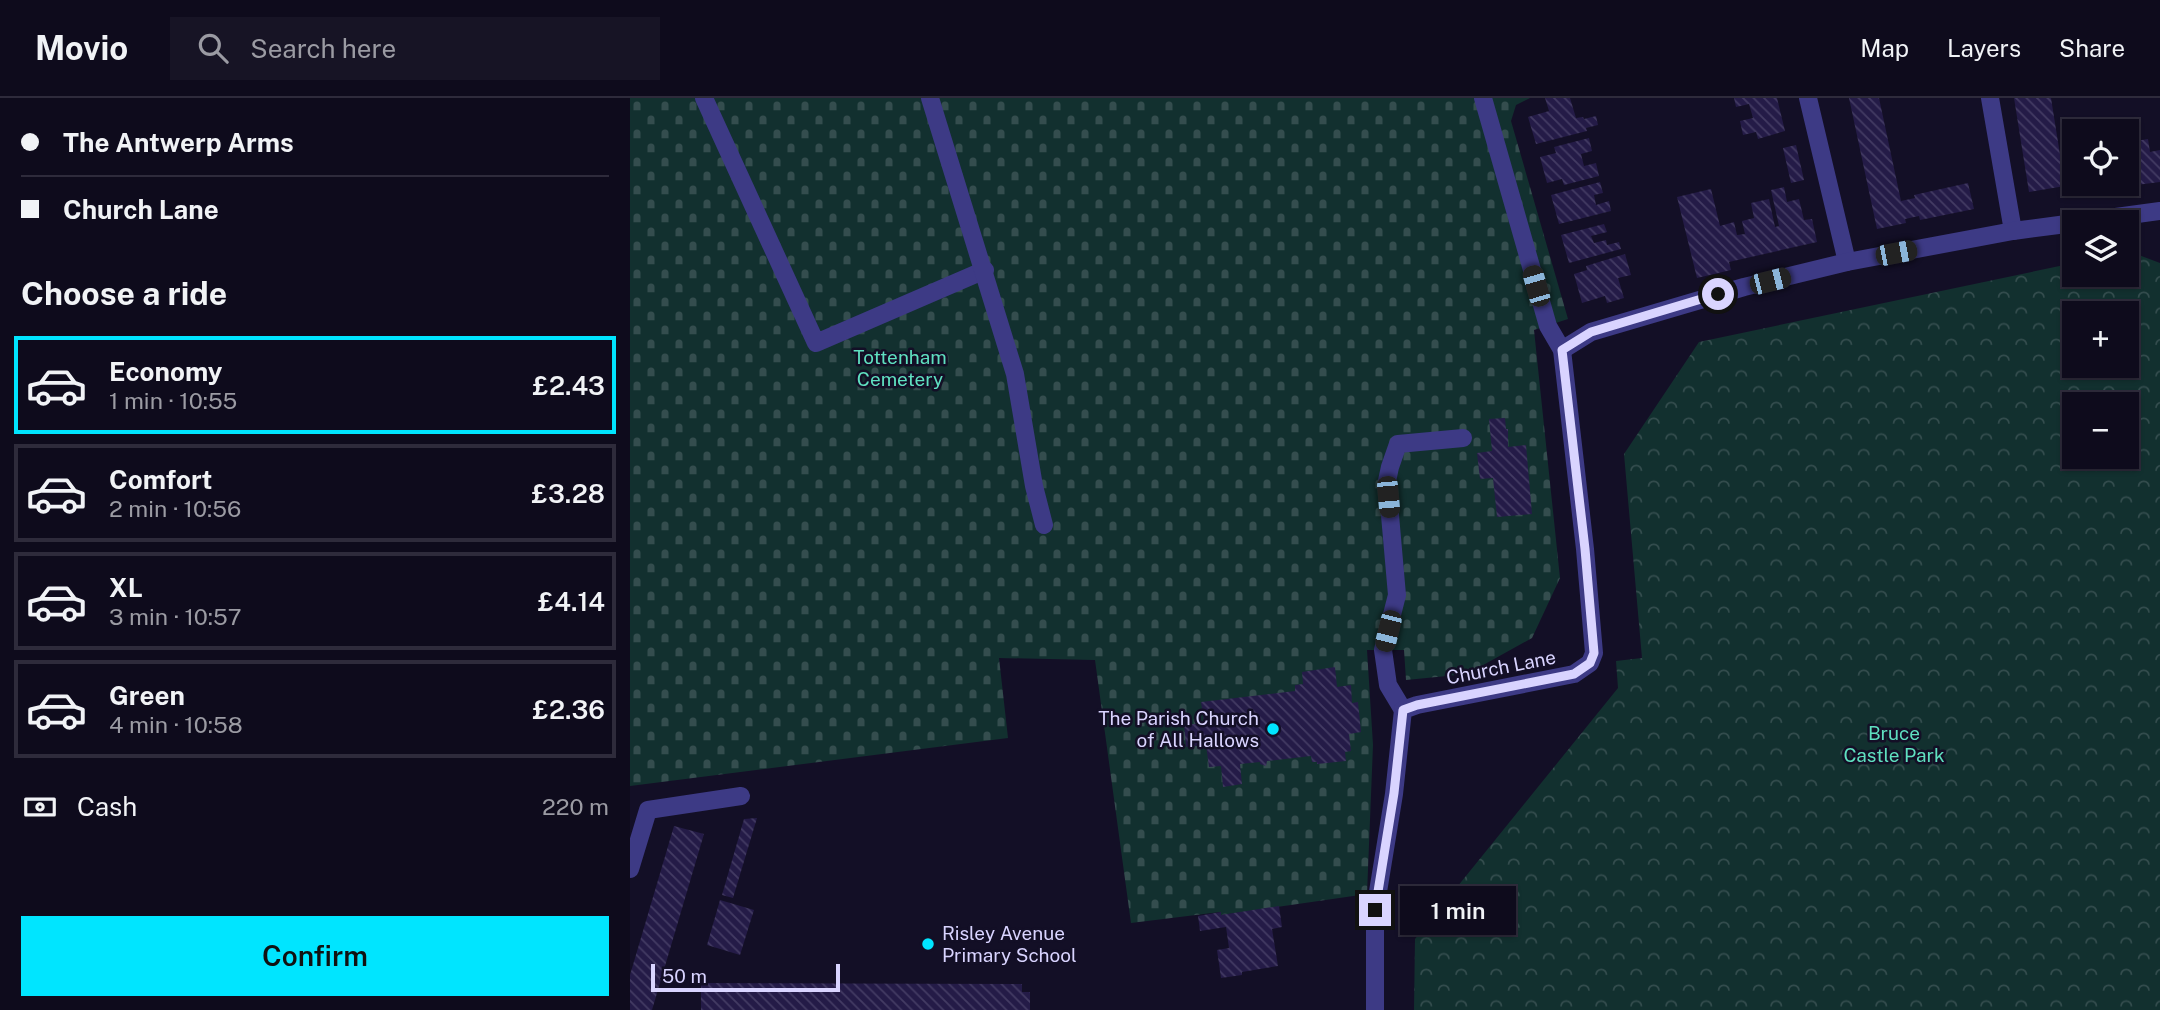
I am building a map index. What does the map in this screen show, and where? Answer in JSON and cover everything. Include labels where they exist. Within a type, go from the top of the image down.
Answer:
[{"type":"street","points":[[704,98],[816,343],[985,270]]},
{"type":"street","points":[[930,98],[1015,374],[1034,486],[1044,525]]},
{"type":"street","points":[[1483,98],[1548,326],[1562,350],[1591,332],[1744,287],[1847,262],[2062,225]]},
{"type":"street","points":[[1808,98],[1847,262]]},
{"type":"street","points":[[1990,98],[2013,231]]},
{"type":"street","points":[[2139,214],[2160,211]]},
{"type":"street","name":"Church Lane","points":[[1403,710],[1574,674],[1590,663],[1594,653],[1594,641],[1562,350]]},
{"type":"street","points":[[1375,1010],[1375,910],[1394,793],[1403,710],[1388,685],[1383,650],[1397,595],[1388,497],[1390,467],[1398,444],[1464,438]]},
{"type":"street","points":[[630,869],[648,810],[739,796]]},
{"type":"green space","name":"Tottenham Cemetery","points":[[630,98],[1530,98],[1516,105],[1511,121],[1568,319],[1534,330],[1560,578],[1532,638],[1467,674],[1406,680],[1404,650],[1367,650],[1373,745],[1367,894],[1221,915],[1220,912],[1131,923],[1095,660],[999,658],[1008,738],[630,786]]},
{"type":"green space","name":"Bruce Castle Park","points":[[2139,255],[2160,263],[2160,1010],[1414,1010],[1415,939],[1618,688],[1616,661],[1642,658],[1624,454],[1699,342],[2062,266],[2062,287],[2139,287]]},
{"type":"building","points":[[1545,98],[1570,98],[1576,118],[1596,116],[1598,125],[1586,128],[1587,131],[1536,144],[1528,117],[1549,111]]},
{"type":"building","points":[[1734,98],[1777,98],[1785,131],[1758,139],[1756,132],[1743,135],[1740,121],[1753,118],[1749,104],[1736,107]]},
{"type":"building","points":[[1849,98],[1879,98],[1901,201],[1915,198],[1914,195],[1968,183],[1974,209],[1920,220],[1919,216],[1905,219],[1906,223],[1877,229]]},
{"type":"building","points":[[2014,98],[2051,98],[2062,167],[2062,186],[2029,192]]},
{"type":"building","points":[[1589,138],[1592,151],[1581,154],[1584,166],[1596,163],[1599,176],[1564,185],[1562,179],[1547,183],[1540,157],[1556,153],[1554,147]]},
{"type":"building","points":[[2148,139],[2150,152],[2160,150],[2160,182],[2139,185],[2139,140]]},
{"type":"building","points":[[1796,145],[1804,180],[1791,183],[1783,148]]},
{"type":"building","points":[[1600,182],[1603,193],[1594,195],[1596,205],[1609,201],[1611,211],[1559,224],[1551,195]]},
{"type":"building","points":[[1784,187],[1787,202],[1799,199],[1804,220],[1812,219],[1817,242],[1729,262],[1731,270],[1697,278],[1677,197],[1711,189],[1720,226],[1734,222],[1737,235],[1745,234],[1742,221],[1754,218],[1751,203],[1769,199],[1775,227],[1779,226],[1771,190]]},
{"type":"building","points":[[1604,224],[1607,232],[1591,236],[1594,243],[1606,240],[1607,245],[1619,242],[1621,249],[1569,263],[1561,235]]},
{"type":"building","points":[[1625,254],[1631,275],[1618,278],[1624,298],[1607,303],[1605,296],[1582,303],[1574,274],[1587,270],[1586,266]]},
{"type":"building","points":[[1505,418],[1508,447],[1526,445],[1532,514],[1497,517],[1493,478],[1480,479],[1477,453],[1492,451],[1489,419]]},
{"type":"building","name":"The Parish Church of All Hallows","points":[[1335,667],[1337,687],[1351,685],[1352,703],[1358,702],[1361,732],[1349,734],[1351,751],[1345,752],[1346,761],[1317,764],[1312,762],[1311,756],[1267,761],[1266,766],[1260,762],[1240,764],[1242,784],[1223,787],[1221,766],[1209,767],[1206,745],[1186,747],[1184,725],[1204,723],[1201,702],[1295,691],[1295,685],[1303,684],[1302,672]]},
{"type":"building","points":[[757,818],[733,898],[722,895],[744,819]]},
{"type":"building","points":[[674,826],[704,834],[652,1010],[630,1010],[630,975]]},
{"type":"building","points":[[720,900],[754,910],[740,955],[707,945]]},
{"type":"building","points":[[1279,906],[1282,927],[1272,929],[1278,966],[1221,978],[1217,950],[1229,948],[1226,927],[1200,931],[1198,916]]},
{"type":"building","points":[[701,983],[1022,984],[1022,992],[1030,992],[1030,1010],[701,1010]]},
{"type":"place","name":"The Parish Church of All Hallows","points":[[1273,729]]},
{"type":"place","name":"Risley Avenue Primary School","points":[[928,944]]},
{"type":"route","points":[[1375,910],[1394,793],[1403,710],[1574,674],[1590,663],[1594,653],[1562,350],[1591,332],[1718,294]]}]
